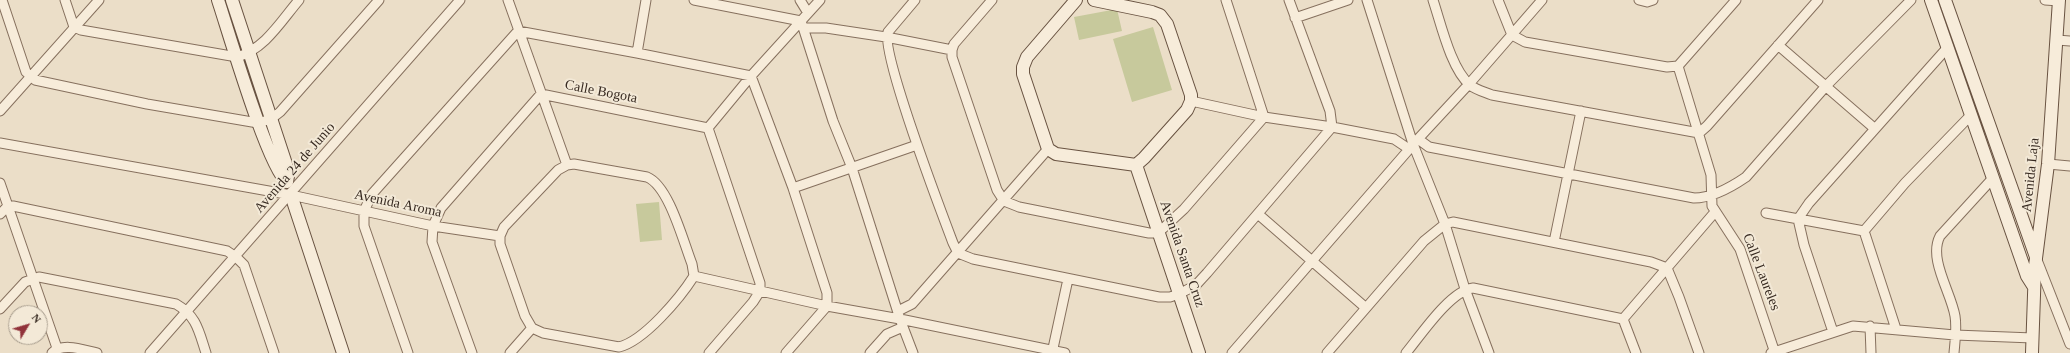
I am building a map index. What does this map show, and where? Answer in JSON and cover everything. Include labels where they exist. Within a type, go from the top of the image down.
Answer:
[{"type":"street","points":[[2,0],[26,72],[35,80],[147,104],[258,123],[271,119],[280,112],[379,0]]},
{"type":"street","points":[[65,0],[74,26],[81,30],[237,57],[250,53],[261,45],[299,0]]},
{"type":"street","points":[[0,111],[74,26],[99,0]]},
{"type":"street","points":[[218,0],[258,123],[280,175],[287,182]]},
{"type":"street","points":[[232,0],[286,164],[288,176],[287,182],[343,353]]},
{"type":"street","name":"Avenida 24 de Junio","points":[[150,353],[291,195],[460,0]]},
{"type":"street","points":[[508,0],[567,165]]},
{"type":"street","points":[[637,53],[646,0]]},
{"type":"street","points":[[694,0],[802,25],[886,37],[952,50]]},
{"type":"street","points":[[800,0],[808,13]]},
{"type":"street","points":[[709,353],[753,302],[760,291],[760,283],[708,128],[751,76],[802,25],[808,13],[820,0]]},
{"type":"street","points":[[915,0],[886,37],[889,52],[917,145],[953,244],[958,253],[973,259],[1159,297],[1170,297],[1196,285],[1332,127],[1330,111],[1289,0]]},
{"type":"street","points":[[992,0],[954,44],[952,57],[997,190],[1004,201],[1019,207],[1149,233],[1158,233],[1184,209],[1264,117]]},
{"type":"street","points":[[1076,0],[1027,58],[1023,67],[1023,74],[1048,149],[1056,154],[1136,165],[1187,110],[1191,101],[1191,95],[1167,24],[1160,15],[1094,0]]},
{"type":"street","points":[[1226,0],[1264,117]]},
{"type":"street","points":[[1295,18],[1348,0]]},
{"type":"street","points":[[1367,0],[1413,144],[1445,224],[1465,289],[1489,353]]},
{"type":"street","points":[[1433,0],[1455,64],[1469,84],[1492,95],[1699,133]]},
{"type":"street","points":[[1498,0],[1512,36],[1525,42],[1667,67],[1678,66],[1736,0]]},
{"type":"street","points":[[1232,353],[1413,144],[1512,36],[1542,0]]},
{"type":"street","points":[[1639,0],[1647,2],[1653,0]]},
{"type":"street","points":[[1699,133],[1707,126],[1818,0]]},
{"type":"street","points":[[1191,101],[1264,117],[1332,127],[1694,198],[1711,196],[1746,177],[1826,86],[1911,0]]},
{"type":"street","points":[[1932,0],[2027,276],[2034,288]]},
{"type":"street","points":[[1945,0],[2036,257],[2070,344]]},
{"type":"street","points":[[2045,0],[2059,0]]},
{"type":"street","name":"Avenida Laja","points":[[2032,353],[2036,257],[2048,164],[2059,0]]},
{"type":"street","points":[[802,25],[833,121],[852,168],[913,353]]},
{"type":"street","points":[[518,31],[751,76]]},
{"type":"street","points":[[408,353],[364,226],[364,211],[372,194],[518,31]]},
{"type":"street","points":[[2057,40],[2070,41]]},
{"type":"street","points":[[1778,45],[1874,128]]},
{"type":"street","points":[[1832,332],[1804,245],[1798,219],[1805,208],[1874,128],[1948,47]]},
{"type":"street","points":[[1623,319],[1714,212],[1711,196],[1711,175],[1678,66]]},
{"type":"street","points":[[751,76],[793,188],[827,293],[827,306],[786,353]]},
{"type":"street","points":[[472,353],[432,242],[433,226],[441,208],[541,94]]},
{"type":"street","name":"Calle Bogota","points":[[541,94],[708,128]]},
{"type":"street","points":[[1554,242],[1581,111]]},
{"type":"street","points":[[1864,231],[1905,183],[1971,115]]},
{"type":"street","name":"Avenida Aroma","points":[[0,143],[291,195],[433,226],[500,236]]},
{"type":"street","points":[[793,188],[917,145]]},
{"type":"street","points":[[870,353],[1048,149]]},
{"type":"street","points":[[2048,164],[2070,166]]},
{"type":"street","points":[[567,165],[596,168],[647,177],[654,180],[665,195],[694,276],[689,285],[650,328],[629,345],[619,347],[543,333],[532,328],[525,316],[500,244],[500,236],[504,227],[558,170],[567,165]]},
{"type":"street","name":"Avenida Santa Cruz","points":[[1136,165],[1199,353]]},
{"type":"street","points":[[1954,353],[1955,314],[1936,257],[1936,244],[1940,236],[1993,178]]},
{"type":"street","points":[[0,183],[33,278],[54,350],[63,347],[97,353]]},
{"type":"street","points":[[0,214],[8,207],[13,206],[227,251],[236,257],[244,266],[274,353]]},
{"type":"street","name":"Calle Laureles","points":[[1714,212],[1727,227],[1740,249],[1773,353]]},
{"type":"street","points":[[1258,214],[1366,308]]},
{"type":"street","points":[[1766,214],[1864,231]]},
{"type":"street","points":[[1327,353],[1424,241],[1445,224],[1463,223],[1651,262],[1667,268],[1699,353]]},
{"type":"street","points":[[1864,231],[1896,329]]},
{"type":"street","points":[[694,276],[827,306],[901,319],[1052,352],[1065,353]]},
{"type":"street","points":[[0,309],[25,282],[39,277],[176,304],[187,310],[195,320],[206,353]]},
{"type":"street","points":[[1052,352],[1068,279]]},
{"type":"street","points":[[1406,353],[1447,305],[1465,289],[1472,288],[1623,319]]},
{"type":"street","points":[[1623,319],[1636,353]]},
{"type":"street","points":[[1773,353],[1852,326],[1870,326],[1955,335],[2033,338]]},
{"type":"street","points":[[1870,326],[1871,353]]},
{"type":"street","points":[[510,353],[532,328]]},
{"type":"green space","points":[[1117,9],[1122,31],[1079,40],[1074,17]]},
{"type":"green space","points":[[1153,27],[1172,90],[1132,102],[1113,39]]},
{"type":"green space","points":[[659,202],[662,240],[640,242],[636,204]]}]
